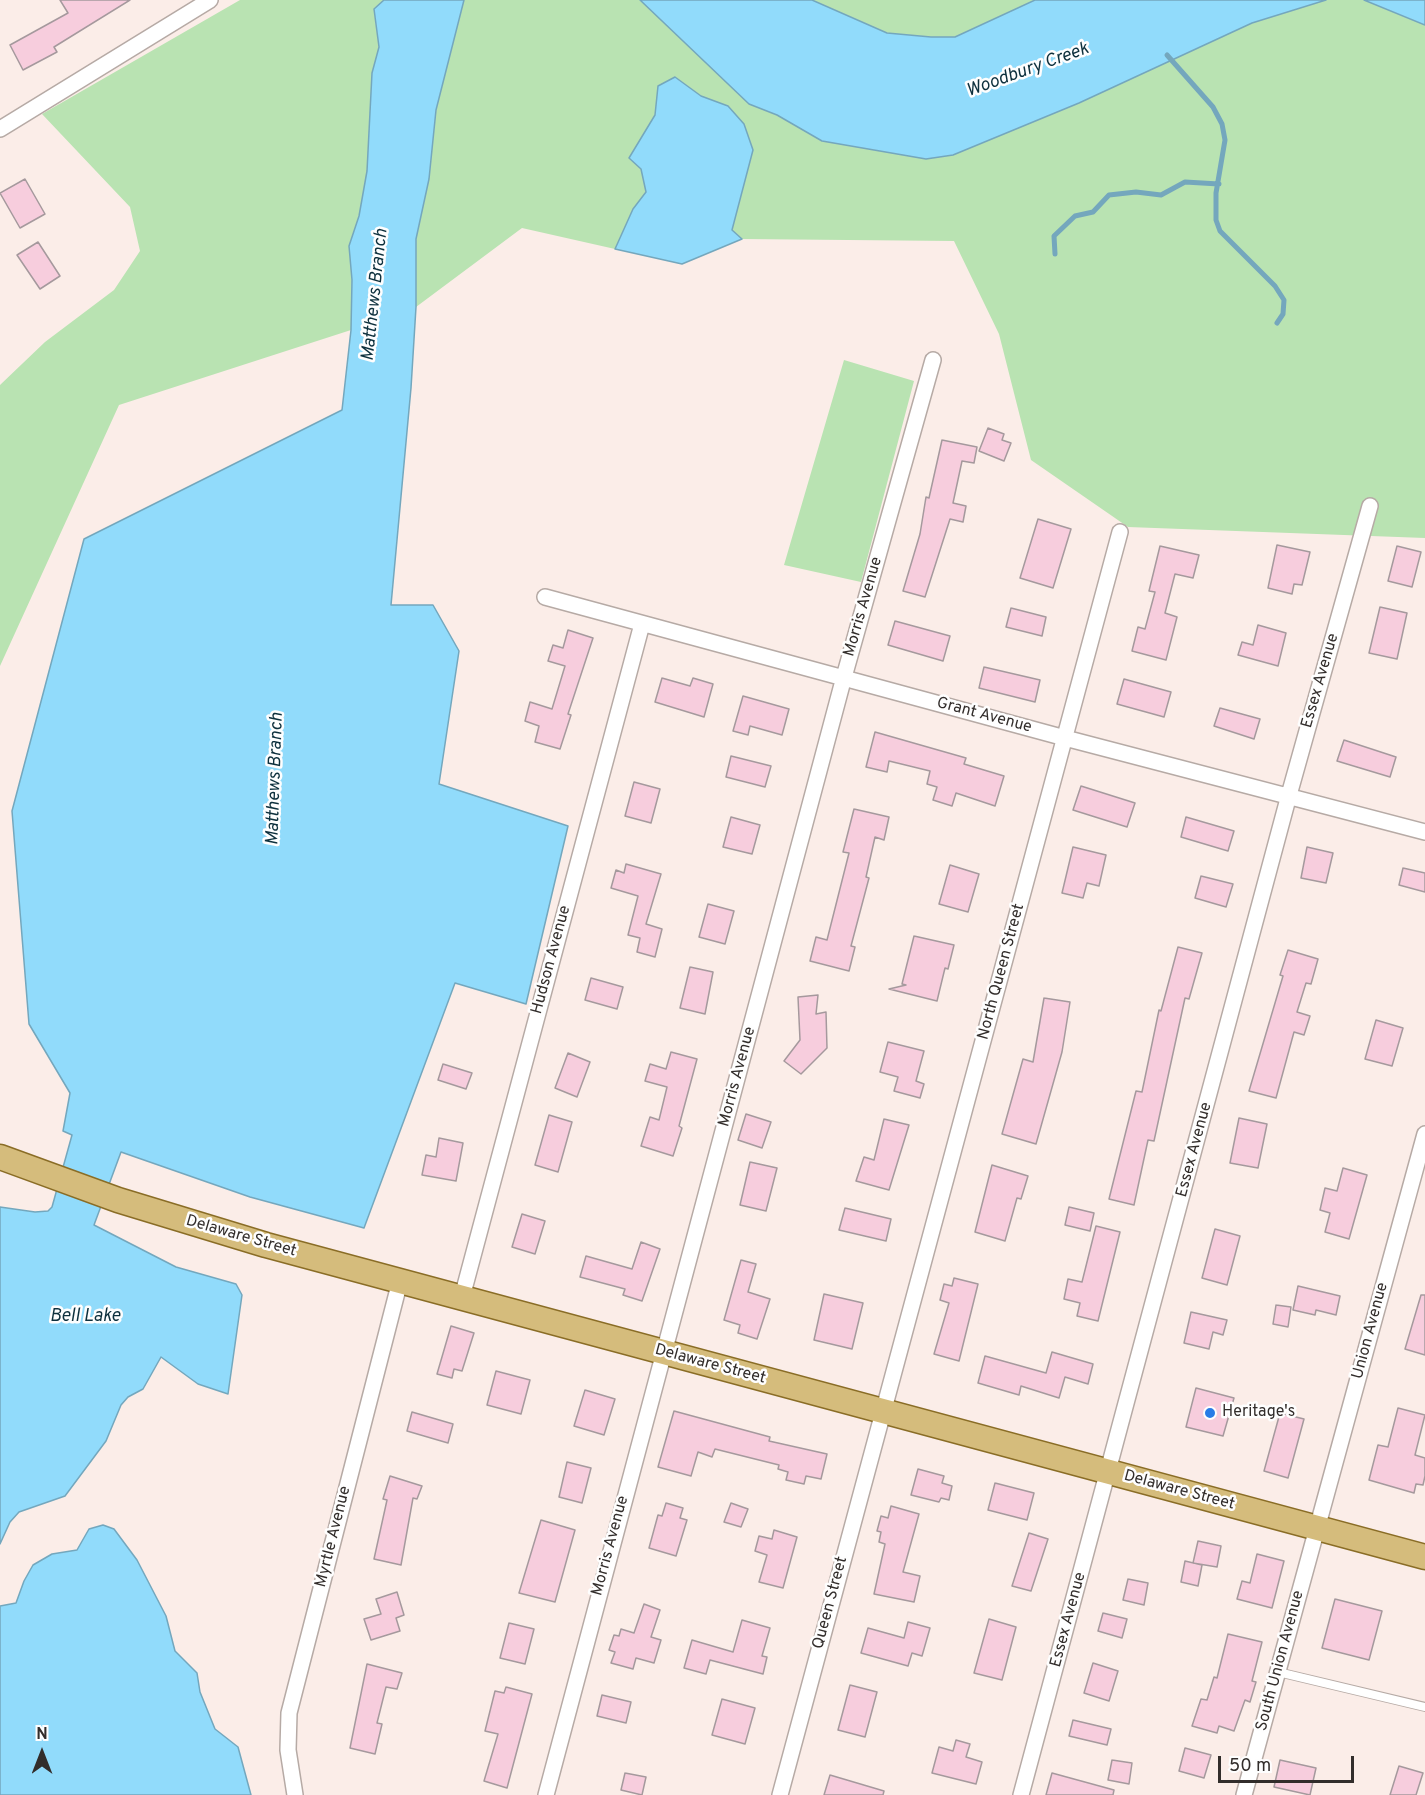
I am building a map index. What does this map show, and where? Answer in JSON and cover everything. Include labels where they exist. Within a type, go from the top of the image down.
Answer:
[{"type":"main road","name":"Delaware Street","points":[[0,1157],[118,1200],[266,1245],[1425,1557]]},
{"type":"street","points":[[0,129],[210,0]]},
{"type":"street","name":"Morris Avenue","points":[[546,1795],[662,1352],[844,677],[933,360]]},
{"type":"street","name":"Essex Avenue","points":[[1021,1795],[1289,795],[1370,506]]},
{"type":"street","name":"North Queen Street","points":[[883,1412],[1120,532]]},
{"type":"street","name":"Grant Avenue","points":[[545,597],[1065,738],[1425,831]]},
{"type":"street","name":"Hudson Avenue","points":[[462,1297],[642,624]]},
{"type":"street","name":"Union Avenue","points":[[1317,1528],[1425,1134]]},
{"type":"street","name":"Myrtle Avenue","points":[[295,1795],[288,1750],[289,1713],[400,1281]]},
{"type":"street","name":"Queen Street","points":[[780,1795],[883,1412]]},
{"type":"street","name":"South Union Avenue","points":[[1244,1795],[1317,1528]]},
{"type":"lane","points":[[1278,1671],[1425,1707]]},
{"type":"green space","points":[[240,0],[384,0],[374,10],[379,47],[372,73],[367,171],[359,216],[349,246],[352,280],[351,330],[119,405],[0,666],[0,385],[45,342],[114,290],[140,251],[130,207],[42,114]]},
{"type":"green space","points":[[464,0],[640,0],[749,104],[777,115],[822,141],[926,159],[953,155],[1079,103],[1252,23],[1326,0],[1364,0],[1425,25],[1425,538],[1128,527],[1031,460],[999,334],[954,241],[742,239],[732,230],[753,150],[744,124],[728,106],[701,96],[675,77],[659,86],[655,115],[629,158],[641,169],[646,192],[633,209],[615,249],[522,228],[416,307],[416,239],[429,179],[436,110]]},
{"type":"green space","points":[[812,0],[1035,0],[955,37],[931,37],[887,33]]},
{"type":"green space","points":[[844,360],[914,381],[861,582],[784,565]]},
{"type":"water","points":[[384,0],[464,0],[436,110],[429,179],[416,239],[416,307],[411,388],[391,605],[433,605],[459,651],[439,784],[568,826],[526,1004],[455,983],[364,1228],[250,1197],[121,1152],[94,1225],[176,1267],[236,1284],[242,1295],[228,1394],[198,1384],[161,1357],[143,1389],[128,1397],[121,1405],[106,1441],[65,1496],[19,1512],[10,1522],[0,1544],[0,1207],[35,1212],[48,1211],[52,1207],[72,1135],[63,1131],[70,1093],[29,1024],[12,811],[84,539],[342,410],[351,330],[352,280],[349,246],[359,216],[367,171],[372,73],[379,47],[374,9]]},
{"type":"water","name":"Woodbury Creek","points":[[640,0],[812,0],[887,33],[955,37],[1035,0],[1326,0],[1252,23],[1079,103],[953,155],[926,159],[822,141],[777,115],[749,104]]},
{"type":"water","points":[[1364,0],[1425,0],[1425,25]]},
{"type":"water","points":[[675,77],[701,96],[728,106],[744,124],[753,150],[732,230],[742,239],[682,264],[615,249],[633,209],[646,192],[641,169],[629,158],[655,115],[658,86]]},
{"type":"water","points":[[103,1525],[114,1529],[137,1560],[166,1616],[175,1651],[197,1673],[200,1692],[215,1729],[238,1747],[251,1795],[0,1795],[0,1606],[16,1603],[33,1565],[52,1554],[77,1550],[89,1529]]},
{"type":"building","points":[[60,0],[130,0],[54,47],[57,52],[23,70],[10,45],[68,13]]},
{"type":"building","points":[[25,179],[45,214],[20,228],[0,193]]},
{"type":"building","points":[[38,242],[60,276],[40,289],[17,255]]},
{"type":"building","points":[[988,428],[1004,434],[1002,440],[1011,443],[1004,461],[979,451]]},
{"type":"building","points":[[942,440],[977,447],[974,463],[962,461],[953,503],[966,506],[963,522],[950,519],[925,597],[903,591],[920,534],[926,497],[929,498]]},
{"type":"building","points":[[1038,519],[1071,529],[1053,588],[1020,578]]},
{"type":"building","points":[[1277,545],[1310,552],[1302,585],[1294,584],[1292,594],[1268,588]]},
{"type":"building","points":[[1160,546],[1199,555],[1193,578],[1175,574],[1165,613],[1177,617],[1166,660],[1132,651],[1138,627],[1145,629],[1155,592],[1149,591]]},
{"type":"building","points":[[1397,546],[1421,552],[1412,587],[1388,581]]},
{"type":"building","points":[[1380,607],[1407,613],[1397,659],[1369,653]]},
{"type":"building","points":[[1011,608],[1046,617],[1042,636],[1006,627]]},
{"type":"building","points":[[895,621],[950,636],[943,661],[888,645]]},
{"type":"building","points":[[1258,625],[1286,633],[1278,666],[1238,655],[1242,642],[1253,645]]},
{"type":"building","points":[[568,630],[593,638],[568,714],[571,715],[560,749],[535,742],[539,726],[525,721],[530,702],[552,709],[565,666],[548,661],[553,645],[563,648]]},
{"type":"building","points":[[984,667],[1040,680],[1035,702],[979,688]]},
{"type":"building","points":[[662,678],[690,686],[693,678],[713,684],[704,717],[655,702]]},
{"type":"building","points":[[1124,679],[1171,692],[1164,717],[1117,704]]},
{"type":"building","points":[[743,696],[789,709],[782,735],[750,726],[748,735],[733,731]]},
{"type":"building","points":[[1220,708],[1260,719],[1254,739],[1214,726]]},
{"type":"building","points":[[875,732],[966,758],[964,764],[1004,776],[995,806],[956,793],[952,806],[933,800],[937,787],[927,784],[930,771],[889,761],[887,772],[866,767]]},
{"type":"building","points":[[1344,740],[1396,757],[1390,777],[1337,761]]},
{"type":"building","points":[[731,756],[771,766],[765,787],[726,777]]},
{"type":"building","points":[[634,782],[660,789],[651,823],[625,816]]},
{"type":"building","points":[[1081,786],[1135,803],[1127,827],[1073,810]]},
{"type":"building","points":[[854,809],[889,817],[884,840],[875,837],[866,877],[869,878],[851,946],[855,947],[849,971],[810,961],[816,937],[827,940],[849,853],[843,852]]},
{"type":"building","points":[[731,817],[760,825],[752,854],[723,847]]},
{"type":"building","points":[[1186,817],[1234,831],[1228,851],[1181,837]]},
{"type":"building","points":[[1073,847],[1106,855],[1099,886],[1087,883],[1083,898],[1062,893]]},
{"type":"building","points":[[1307,847],[1333,853],[1326,883],[1301,878]]},
{"type":"building","points":[[626,864],[661,874],[646,924],[662,929],[655,957],[637,952],[640,938],[628,935],[638,896],[611,888],[616,870],[624,873]]},
{"type":"building","points":[[950,865],[979,874],[968,912],[939,904]]},
{"type":"building","points":[[1403,868],[1425,873],[1425,892],[1399,885]]},
{"type":"building","points":[[1201,876],[1233,884],[1226,907],[1195,898]]},
{"type":"building","points":[[708,904],[734,911],[725,944],[699,937]]},
{"type":"building","points":[[914,936],[954,945],[948,969],[945,968],[937,1001],[889,989],[906,985],[902,984]]},
{"type":"building","points":[[1178,947],[1202,953],[1189,999],[1185,998],[1154,1141],[1148,1140],[1134,1205],[1109,1199],[1136,1091],[1142,1092],[1159,1010],[1161,1011]]},
{"type":"building","points":[[1288,950],[1318,959],[1311,984],[1306,983],[1297,1012],[1310,1016],[1304,1035],[1294,1032],[1276,1098],[1249,1091],[1283,976],[1280,975]]},
{"type":"building","points":[[690,967],[713,972],[705,1014],[680,1008]]},
{"type":"building","points":[[591,978],[623,987],[617,1009],[585,1000]]},
{"type":"building","points":[[818,995],[816,1014],[826,1012],[827,1048],[801,1074],[784,1061],[800,1040],[798,997]]},
{"type":"building","points":[[1044,998],[1070,1002],[1062,1052],[1036,1144],[1002,1134],[1023,1059],[1033,1062]]},
{"type":"building","points":[[1376,1020],[1403,1028],[1392,1066],[1365,1059]]},
{"type":"building","points":[[888,1042],[924,1051],[916,1081],[924,1084],[920,1098],[894,1091],[898,1077],[880,1072]]},
{"type":"building","points":[[671,1052],[697,1059],[679,1126],[682,1128],[673,1156],[641,1146],[650,1117],[659,1120],[667,1087],[645,1081],[650,1064],[666,1069]]},
{"type":"building","points":[[568,1053],[590,1062],[577,1097],[555,1088]]},
{"type":"building","points":[[443,1064],[472,1073],[466,1089],[438,1080]]},
{"type":"building","points":[[746,1114],[771,1122],[762,1148],[738,1140]]},
{"type":"building","points":[[549,1115],[572,1122],[558,1172],[535,1165]]},
{"type":"building","points":[[1239,1118],[1267,1124],[1258,1168],[1230,1163]]},
{"type":"building","points":[[884,1119],[909,1125],[889,1190],[856,1181],[864,1157],[874,1160]]},
{"type":"building","points":[[439,1138],[463,1143],[456,1181],[422,1175],[426,1155],[436,1157]]},
{"type":"building","points":[[750,1162],[777,1168],[766,1211],[740,1205]]},
{"type":"building","points":[[992,1165],[1028,1176],[1021,1199],[1017,1198],[1005,1241],[975,1232]]},
{"type":"building","points":[[1343,1168],[1367,1175],[1349,1239],[1325,1232],[1330,1213],[1320,1210],[1325,1188],[1337,1191]]},
{"type":"building","points":[[1069,1207],[1094,1213],[1090,1231],[1065,1225]]},
{"type":"building","points":[[845,1208],[891,1219],[886,1241],[839,1230]]},
{"type":"building","points":[[522,1214],[545,1221],[535,1254],[512,1247]]},
{"type":"building","points":[[1096,1226],[1120,1232],[1098,1321],[1077,1316],[1080,1303],[1064,1299],[1068,1279],[1082,1282]]},
{"type":"building","points":[[1215,1229],[1240,1236],[1227,1285],[1202,1278]]},
{"type":"building","points":[[641,1242],[660,1249],[642,1301],[623,1295],[625,1289],[580,1277],[586,1256],[632,1269]]},
{"type":"building","points":[[741,1260],[756,1264],[748,1292],[770,1299],[757,1339],[738,1333],[740,1325],[724,1320]]},
{"type":"building","points":[[954,1278],[978,1284],[959,1361],[934,1354],[949,1303],[940,1300],[944,1284],[952,1286]]},
{"type":"building","points":[[1298,1286],[1340,1296],[1336,1315],[1316,1310],[1315,1315],[1293,1310]]},
{"type":"building","points":[[824,1294],[863,1303],[852,1349],[814,1340]]},
{"type":"building","points":[[1421,1295],[1425,1295],[1425,1355],[1405,1349]]},
{"type":"building","points":[[1276,1305],[1291,1307],[1288,1327],[1273,1324]]},
{"type":"building","points":[[1191,1312],[1227,1320],[1223,1335],[1213,1332],[1209,1349],[1184,1343]]},
{"type":"building","points":[[451,1326],[474,1333],[462,1371],[454,1369],[452,1378],[437,1374]]},
{"type":"building","points":[[1052,1352],[1093,1364],[1088,1384],[1065,1377],[1059,1398],[1021,1386],[1019,1395],[978,1383],[985,1356],[1046,1373]]},
{"type":"building","points":[[496,1371],[530,1380],[521,1414],[487,1405]]},
{"type":"building","name":"Heritage's","points":[[1196,1388],[1234,1398],[1223,1436],[1186,1427]]},
{"type":"building","points":[[585,1390],[615,1399],[604,1435],[574,1426]]},
{"type":"building","points":[[1398,1408],[1425,1415],[1415,1455],[1425,1458],[1425,1476],[1423,1485],[1416,1484],[1414,1493],[1369,1480],[1378,1445],[1388,1447]]},
{"type":"building","points":[[674,1411],[770,1437],[769,1441],[827,1454],[821,1479],[806,1476],[804,1484],[786,1480],[788,1472],[778,1469],[779,1465],[715,1449],[712,1457],[698,1452],[691,1476],[658,1467]]},
{"type":"building","points":[[412,1412],[453,1424],[448,1443],[407,1431]]},
{"type":"building","points":[[1280,1413],[1304,1419],[1288,1478],[1264,1471]]},
{"type":"building","points":[[567,1462],[591,1468],[582,1503],[559,1497]]},
{"type":"building","points":[[918,1469],[944,1476],[942,1483],[952,1486],[949,1500],[941,1498],[939,1502],[911,1495]]},
{"type":"building","points":[[390,1476],[422,1486],[417,1499],[413,1498],[401,1565],[374,1559],[387,1500],[383,1499]]},
{"type":"building","points":[[995,1483],[1034,1493],[1027,1520],[988,1510]]},
{"type":"building","points":[[666,1503],[683,1508],[680,1518],[687,1520],[676,1556],[649,1548],[658,1515],[662,1516]]},
{"type":"building","points":[[731,1503],[748,1509],[741,1527],[724,1522]]},
{"type":"building","points":[[891,1506],[919,1514],[903,1572],[920,1576],[914,1602],[874,1594],[885,1544],[879,1542],[881,1532],[877,1531],[881,1516],[888,1518]]},
{"type":"building","points":[[541,1520],[575,1530],[555,1602],[519,1593]]},
{"type":"building","points":[[774,1530],[797,1537],[783,1588],[759,1582],[767,1555],[755,1551],[759,1536],[772,1539]]},
{"type":"building","points":[[1029,1533],[1048,1539],[1031,1591],[1012,1586]]},
{"type":"building","points":[[1198,1541],[1221,1546],[1217,1567],[1193,1563]]},
{"type":"building","points":[[1257,1554],[1284,1561],[1272,1608],[1237,1599],[1242,1581],[1250,1583]]},
{"type":"building","points":[[1185,1561],[1202,1565],[1198,1586],[1181,1582]]},
{"type":"building","points":[[1128,1579],[1148,1583],[1144,1605],[1123,1600]]},
{"type":"building","points":[[397,1592],[404,1615],[396,1618],[400,1631],[371,1640],[364,1619],[381,1614],[376,1599]]},
{"type":"building","points":[[1335,1599],[1382,1611],[1369,1660],[1322,1648]]},
{"type":"building","points":[[644,1604],[660,1610],[651,1637],[661,1640],[654,1663],[636,1658],[633,1669],[611,1663],[615,1652],[609,1650],[614,1635],[619,1636],[621,1629],[634,1633]]},
{"type":"building","points":[[1103,1613],[1127,1619],[1122,1638],[1098,1631]]},
{"type":"building","points":[[989,1619],[1016,1627],[1002,1680],[974,1673]]},
{"type":"building","points":[[742,1620],[770,1628],[762,1656],[767,1657],[763,1674],[710,1660],[706,1674],[684,1668],[692,1640],[733,1652]]},
{"type":"building","points":[[908,1622],[930,1628],[922,1656],[912,1653],[908,1666],[861,1653],[868,1628],[904,1638]]},
{"type":"building","points":[[509,1623],[534,1629],[525,1664],[500,1658]]},
{"type":"building","points":[[1228,1634],[1262,1642],[1252,1681],[1256,1682],[1250,1702],[1245,1700],[1234,1731],[1219,1726],[1217,1733],[1192,1726],[1201,1699],[1207,1700],[1214,1677],[1217,1678]]},
{"type":"building","points":[[1093,1663],[1118,1671],[1109,1701],[1084,1693]]},
{"type":"building","points":[[367,1664],[402,1673],[397,1689],[386,1687],[377,1723],[382,1724],[375,1754],[350,1748]]},
{"type":"building","points":[[850,1685],[877,1692],[865,1737],[838,1730]]},
{"type":"building","points":[[506,1687],[532,1694],[507,1788],[484,1781],[498,1734],[485,1731],[495,1691],[504,1693]]},
{"type":"building","points":[[602,1695],[631,1702],[626,1723],[597,1716]]},
{"type":"building","points":[[722,1699],[755,1708],[745,1744],[712,1735]]},
{"type":"building","points":[[1073,1720],[1111,1729],[1107,1745],[1069,1736]]},
{"type":"building","points":[[956,1740],[970,1744],[966,1757],[982,1762],[976,1784],[932,1773],[939,1747],[953,1751]]},
{"type":"building","points":[[1185,1748],[1211,1755],[1204,1778],[1179,1771]]},
{"type":"building","points":[[1112,1760],[1132,1763],[1129,1784],[1108,1780]]},
{"type":"building","points":[[1280,1760],[1316,1768],[1310,1795],[1274,1787]]},
{"type":"building","points":[[1399,1766],[1423,1773],[1416,1795],[1390,1795]]},
{"type":"building","points":[[625,1773],[646,1777],[642,1795],[621,1790]]},
{"type":"building","points":[[1052,1773],[1114,1790],[1113,1795],[1046,1795]]},
{"type":"building","points":[[830,1775],[884,1791],[883,1795],[824,1795]]},
{"type":"waterway","points":[[1167,55],[1213,107],[1222,124],[1225,140],[1216,193],[1216,220],[1220,231],[1275,286],[1284,300],[1283,314],[1277,323]]},
{"type":"waterway","points":[[1055,254],[1054,236],[1075,216],[1093,212],[1109,195],[1136,192],[1161,195],[1185,182],[1219,184]]},
{"type":"place","name":"Heritage's","points":[[1210,1413]]},
{"type":"water label","name":"Matthews Branch","points":[[376,295]]},
{"type":"water label","name":"Matthews Branch","points":[[276,779]]},
{"type":"water label","name":"Bell Lake","points":[[85,1317]]}]
